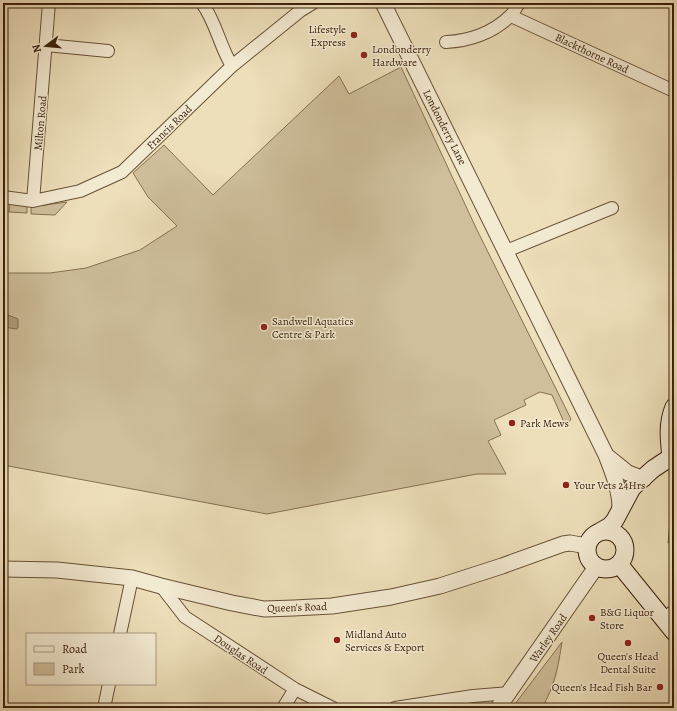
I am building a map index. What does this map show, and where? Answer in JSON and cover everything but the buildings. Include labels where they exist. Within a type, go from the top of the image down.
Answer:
[{"type":"main road","points":[[601,531],[616,533],[622,539],[625,547],[625,555],[619,564],[608,570],[596,567],[589,560],[587,546],[589,540],[594,534],[610,526],[615,520],[632,488],[644,479],[653,469],[673,456],[668,433],[673,416]]},
{"type":"main road","points":[[622,539],[624,526],[644,479]]},
{"type":"main road","points":[[619,564],[648,599],[668,615],[674,632]]},
{"type":"street","name":"Milton Road","points":[[33,200],[49,3]]},
{"type":"street","points":[[202,3],[225,55],[232,66]]},
{"type":"street","name":"Francis Road","points":[[3,197],[33,200],[80,192],[122,172],[232,66],[300,11],[313,3]]},
{"type":"street","name":"Londonderry Lane","points":[[383,3],[606,455],[618,490],[620,509]]},
{"type":"street","points":[[446,42],[457,42],[475,37],[495,28],[511,16],[519,3]]},
{"type":"street","name":"Blackthorne Road","points":[[511,16],[674,91]]},
{"type":"street","points":[[46,45],[108,50]]},
{"type":"street","points":[[506,251],[612,208]]},
{"type":"street","name":"Londonderry Lane","points":[[606,455],[628,473],[644,479]]},
{"type":"street","name":"Queen's Road","points":[[3,569],[57,570],[132,578],[232,603],[264,609],[294,608],[332,606],[392,597],[440,586],[509,564],[563,544],[570,543],[587,546]]},
{"type":"street","name":"Warley Road","points":[[498,708],[510,693],[596,567]]},
{"type":"street","points":[[120,633],[132,578]]},
{"type":"street","name":"Douglas Road","points":[[161,586],[185,617],[294,689],[333,708]]},
{"type":"street","points":[[104,708],[109,685]]},
{"type":"street","points":[[283,708],[294,689]]},
{"type":"street","points":[[395,708],[473,696],[510,693]]},
{"type":"green space","name":"Sandwell Aquatics Centre & Park","points":[[401,67],[477,230],[571,419],[566,427],[552,395],[540,392],[524,400],[526,405],[494,420],[501,435],[488,441],[506,474],[477,474],[267,514],[3,465],[3,273],[50,273],[86,268],[140,250],[177,226],[148,197],[133,173],[164,145],[213,195],[339,76],[349,94]]},
{"type":"green space","points":[[67,202],[55,215],[31,214],[31,205]]},
{"type":"green space","points":[[10,204],[27,205],[27,213],[9,212]]},
{"type":"green space","points":[[674,519],[674,542],[668,543],[670,522]]},
{"type":"green space","points":[[562,642],[555,676],[550,692],[542,708],[512,708]]},
{"type":"shaded area","points":[[3,313],[18,319],[17,329],[3,327]]},
{"type":"place","name":"Lifestyle Express","points":[[354,35]]},
{"type":"place","name":"Londonderry Hardware","points":[[364,55]]},
{"type":"place","name":"Sandwell Aquatics Centre & Park","points":[[264,327]]},
{"type":"place","name":"Park Mews","points":[[512,423]]},
{"type":"place","name":"Your Vets 24Hrs","points":[[566,485]]},
{"type":"place","name":"B&G Liquor Store","points":[[592,618]]},
{"type":"place","name":"Midland Auto Services & Export","points":[[337,640]]},
{"type":"place","name":"Queen's Head Dental Suite","points":[[628,643]]},
{"type":"place","name":"Queen's Head Fish Bar","points":[[660,687]]}]
